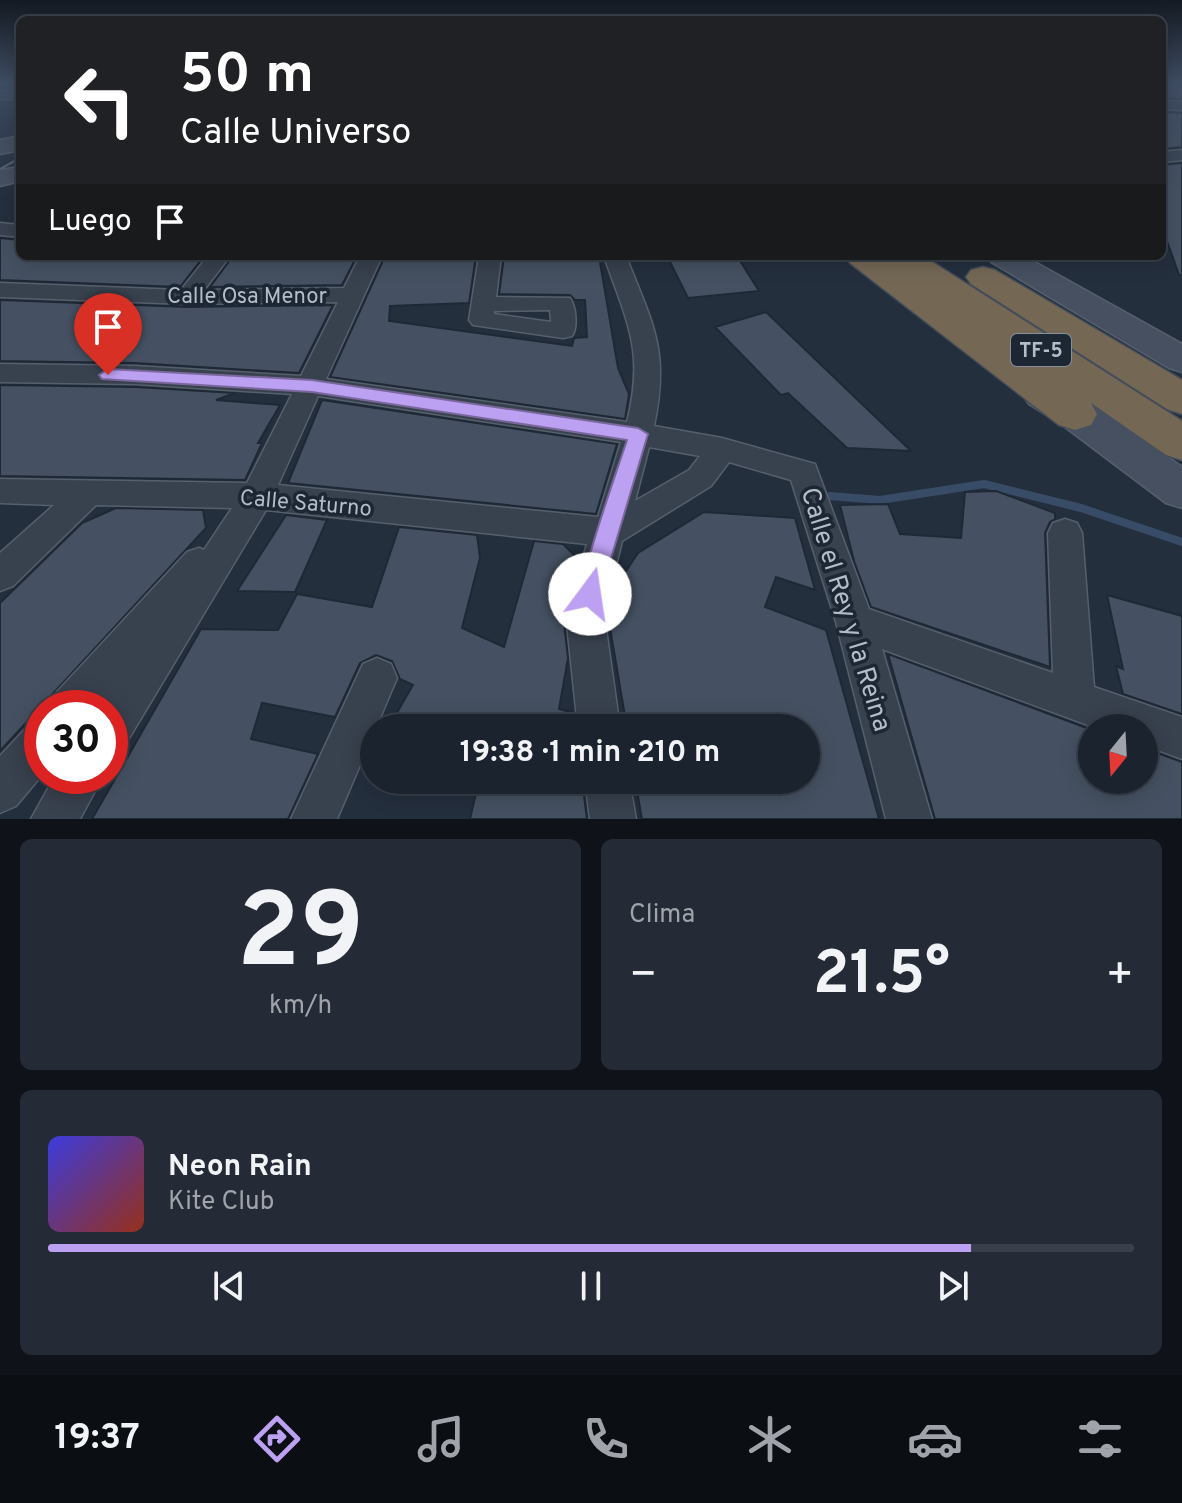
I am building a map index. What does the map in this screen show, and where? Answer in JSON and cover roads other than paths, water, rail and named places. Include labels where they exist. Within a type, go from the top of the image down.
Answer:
[{"type":"highway","points":[[867,260],[1075,414]]},
{"type":"highway","name":"TF-5","points":[[906,260],[1182,443]]},
{"type":"highway","name":"TF-5","points":[[956,260],[1182,399]]},
{"type":"highway","points":[[964,260],[1182,381]]},
{"type":"street","points":[[187,297],[216,260]]},
{"type":"street","points":[[128,701],[257,496],[312,386],[369,260]]},
{"type":"street","points":[[484,304],[490,260]]},
{"type":"street","points":[[597,714],[585,615],[649,386],[647,343],[616,260]]},
{"type":"street","points":[[851,260],[1009,375],[1075,414],[1182,490]]},
{"type":"street","points":[[1009,260],[1182,360]]},
{"type":"street","name":"Calle Osa Menor","points":[[0,290],[187,297],[351,295]]},
{"type":"street","name":"Calle el Rey y la Reina","points":[[0,373],[135,375],[312,386],[638,434],[722,449],[804,472],[855,622],[909,819]]},
{"type":"street","points":[[610,532],[700,478],[722,449]]},
{"type":"street","name":"Calle Saturno","points":[[0,491],[257,496],[610,532]]},
{"type":"street","points":[[0,575],[87,494]]},
{"type":"street","points":[[87,690],[257,496]]},
{"type":"street","points":[[1065,533],[1075,699]]},
{"type":"street","points":[[855,622],[1182,738]]},
{"type":"street","points":[[314,819],[377,678]]},
{"type":"street","points":[[0,790],[24,763]]},
{"type":"street","points":[[54,819],[70,794]]},
{"type":"street","points":[[609,794],[613,819]]},
{"type":"waterway","points":[[830,496],[880,500],[984,484],[1081,508],[1182,542]]},
{"type":"tram line","points":[[0,169],[16,160]]}]
